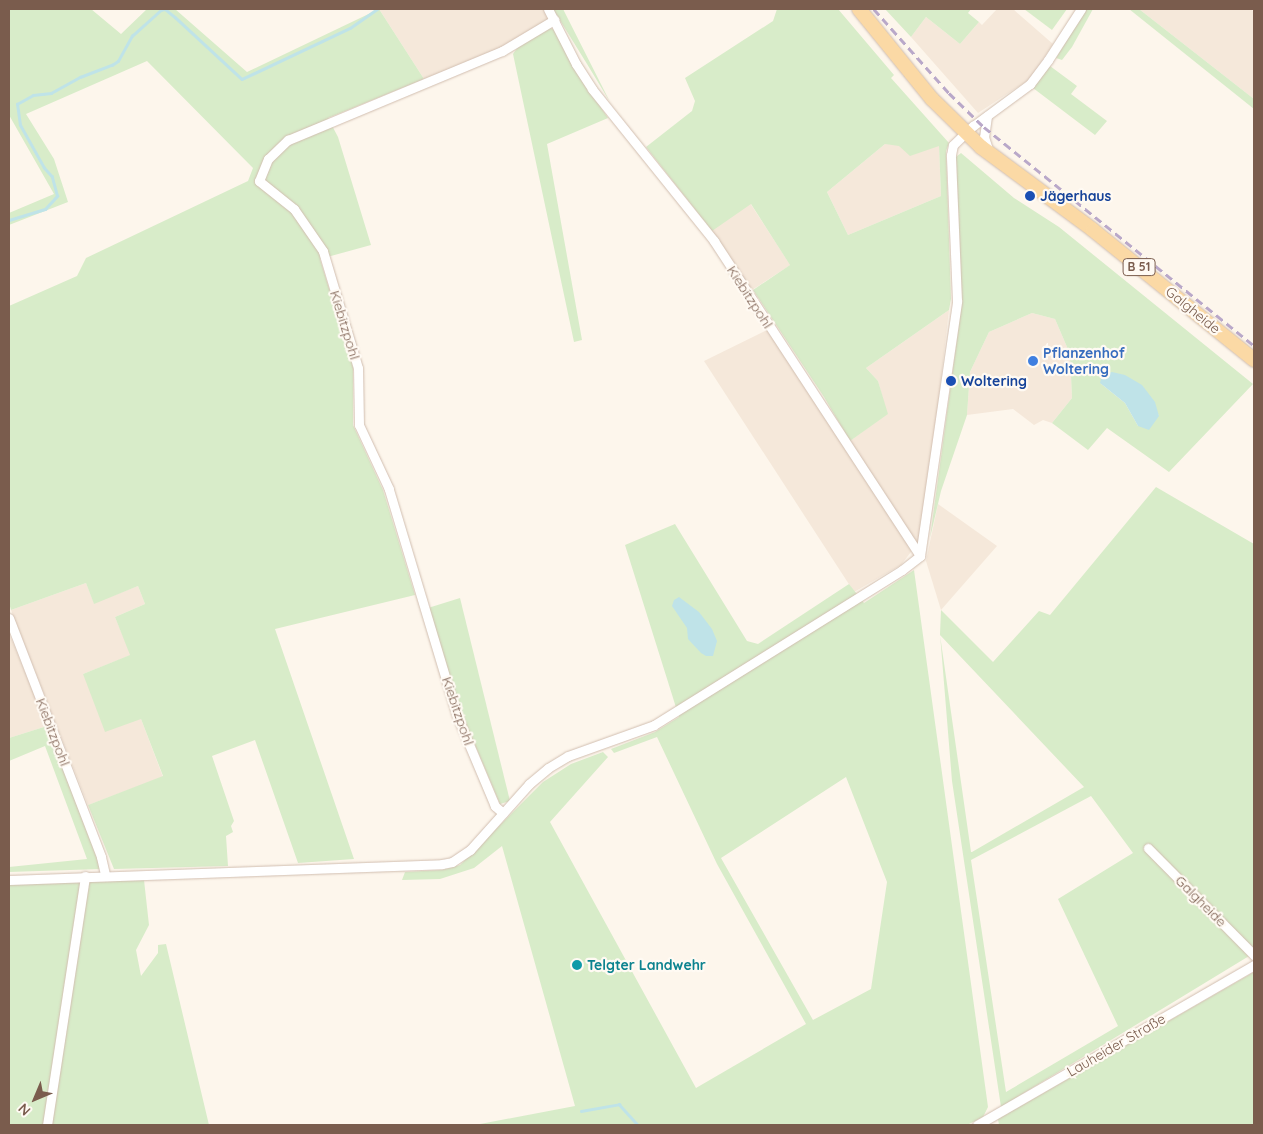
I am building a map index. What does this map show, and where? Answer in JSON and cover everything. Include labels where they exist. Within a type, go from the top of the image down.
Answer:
[{"type":"main road","name":"B 51","points":[[859,9],[927,92],[965,133]]},
{"type":"main road","name":"Galgheide","points":[[965,133],[990,154],[1093,230],[1254,360]]},
{"type":"street","name":"Kiebitzpohl","points":[[548,9],[576,64],[598,97],[714,241],[920,556]]},
{"type":"street","points":[[9,880],[442,864],[461,857],[470,850],[529,784],[548,768],[568,756],[654,725],[902,570],[920,556],[956,301],[951,155],[953,146],[965,133],[986,116],[1030,84],[1081,9]]},
{"type":"street","name":"Kiebitzpohl","points":[[503,813],[496,806],[456,713],[389,489],[359,425],[358,368],[323,251],[294,209],[259,181],[268,159],[288,140],[502,51],[554,20]]},
{"type":"street","points":[[986,116],[984,136],[990,154]]},
{"type":"street","name":"Kiebitzpohl","points":[[9,618],[101,857],[105,875]]},
{"type":"street","name":"Galgheide","points":[[1148,848],[1254,955]]},
{"type":"street","points":[[47,1125],[85,876]]},
{"type":"street","name":"Lauheider Straße","points":[[978,1125],[996,1121],[1254,964]]},
{"type":"shaded area","points":[[379,9],[546,9],[549,15],[547,22],[500,49],[424,79]]},
{"type":"shaded area","points":[[997,9],[1013,9],[1053,44],[1030,79],[978,113],[911,37],[926,17],[960,44],[979,22],[982,25]]},
{"type":"shaded area","points":[[1139,9],[1251,9],[1254,12],[1254,99]]},
{"type":"shaded area","points":[[885,144],[939,145],[941,196],[848,235],[827,192]]},
{"type":"shaded area","points":[[750,203],[790,265],[751,291],[711,229]]},
{"type":"shaded area","points":[[949,310],[923,536],[901,565],[854,592],[704,361],[769,329],[847,443],[887,414],[878,381],[866,368]]},
{"type":"shaded area","points":[[1032,313],[1055,319],[1070,354],[1072,398],[1052,423],[1043,420],[1034,425],[1013,409],[967,415],[970,372],[989,332]]},
{"type":"shaded area","points":[[938,504],[997,546],[941,610],[926,561]]},
{"type":"shaded area","points":[[86,583],[94,603],[138,586],[145,604],[115,617],[131,655],[83,674],[141,719],[163,777],[88,805],[11,610]]},
{"type":"shaded area","points":[[9,633],[47,726],[9,738]]},
{"type":"green space","points":[[9,9],[91,9],[121,34],[147,9],[175,9],[247,72],[379,9],[424,79],[328,118],[338,137],[371,245],[320,259],[353,367],[353,425],[383,490],[415,595],[275,629],[354,859],[298,863],[255,740],[212,756],[234,821],[231,826],[233,832],[226,836],[228,866],[114,869],[88,805],[163,776],[141,719],[105,732],[83,674],[130,655],[115,617],[145,604],[138,586],[94,604],[86,583],[11,610],[9,603],[9,306],[77,276],[86,258],[248,181],[253,168],[147,61],[26,114],[54,159],[68,202],[9,225],[9,213],[54,194],[9,115]]},
{"type":"green space","points":[[553,9],[563,9],[610,102],[587,64]]},
{"type":"green space","points":[[777,9],[838,9],[894,75],[891,78],[949,143],[946,151],[951,299],[949,310],[866,368],[878,381],[888,414],[850,441],[824,397],[753,290],[790,265],[751,204],[712,231],[646,147],[692,111],[695,101],[685,78],[773,21]],"holes":[[[885,144],[899,146],[910,156],[939,146],[941,196],[848,235],[827,192]]]},
{"type":"green space","points":[[885,9],[971,9],[968,13],[979,22],[960,44],[926,17],[911,37]]},
{"type":"green space","points":[[1024,9],[1067,9],[1052,30]]},
{"type":"green space","points":[[1086,9],[1093,9],[1072,47],[1062,60],[1056,58]]},
{"type":"green space","points":[[1129,9],[1139,9],[1254,99],[1254,109]]},
{"type":"green space","points":[[548,27],[555,30],[575,69],[608,118],[547,144],[582,340],[574,342],[513,54],[520,44]]},
{"type":"green space","points":[[1050,66],[1077,86],[1071,94],[1107,121],[1095,135],[1033,88]]},
{"type":"green space","points":[[961,153],[1014,198],[1059,227],[1253,384],[1169,472],[1107,428],[1088,450],[1052,423],[1072,398],[1070,354],[1055,319],[1032,313],[989,332],[970,372],[967,415],[941,491],[930,538],[962,302],[956,157]],"holes":[[[1100,383],[1159,415],[1138,426],[1125,403]]]},
{"type":"green space","points":[[1156,487],[1254,544],[1254,953],[1001,1107],[952,781],[940,636],[971,852],[1084,787],[940,635],[941,610],[993,662],[1039,611],[1050,615]],"holes":[[[1091,796],[1133,853],[1058,899],[1118,1026],[1006,1092],[971,860]]]},
{"type":"green space","points":[[675,524],[747,641],[758,644],[849,584],[864,603],[914,570],[988,1107],[983,1117],[967,1125],[475,1125],[575,1106],[502,846],[474,868],[440,879],[402,880],[405,872],[442,870],[460,865],[543,782],[571,764],[603,752],[608,757],[550,822],[696,1088],[806,1024],[717,864],[657,737],[614,753],[611,749],[655,732],[679,717],[625,545]],"holes":[[[846,777],[887,882],[871,989],[813,1020],[721,858]]]},
{"type":"green space","points":[[460,598],[510,801],[500,804],[459,707],[428,608]]},
{"type":"green space","points":[[47,726],[101,869],[9,872],[9,867],[87,859],[45,746],[9,761],[9,738]]},
{"type":"green space","points":[[144,880],[149,925],[136,950],[141,976],[158,953],[158,945],[166,944],[209,1125],[9,1125],[9,885]]},
{"type":"green space","points":[[1254,972],[1254,1125],[999,1125],[998,1119]]},
{"type":"water","points":[[1112,372],[1125,375],[1142,385],[1155,402],[1159,416],[1149,430],[1138,426],[1125,403],[1100,383],[1102,375]]},
{"type":"water","points":[[679,597],[699,612],[712,629],[717,641],[713,656],[706,656],[701,653],[688,639],[687,628],[672,606],[674,600]]},
{"type":"waterway","points":[[9,220],[45,209],[57,196],[52,177],[44,168],[20,125],[17,104],[33,95],[51,93],[80,77],[112,65],[118,61],[132,36],[161,10],[165,9],[175,17],[242,79],[350,28],[377,9]]},
{"type":"waterway","points":[[581,1111],[619,1104],[638,1125]]},
{"type":"railway","points":[[874,9],[949,93],[984,127],[1254,346]]},
{"type":"place","name":"Jägerhaus","points":[[1030,196]]},
{"type":"place","name":"Pflanzenhof Woltering","points":[[1033,361]]},
{"type":"place","name":"Woltering","points":[[951,381]]},
{"type":"place","name":"Telgter Landwehr","points":[[577,965]]}]
